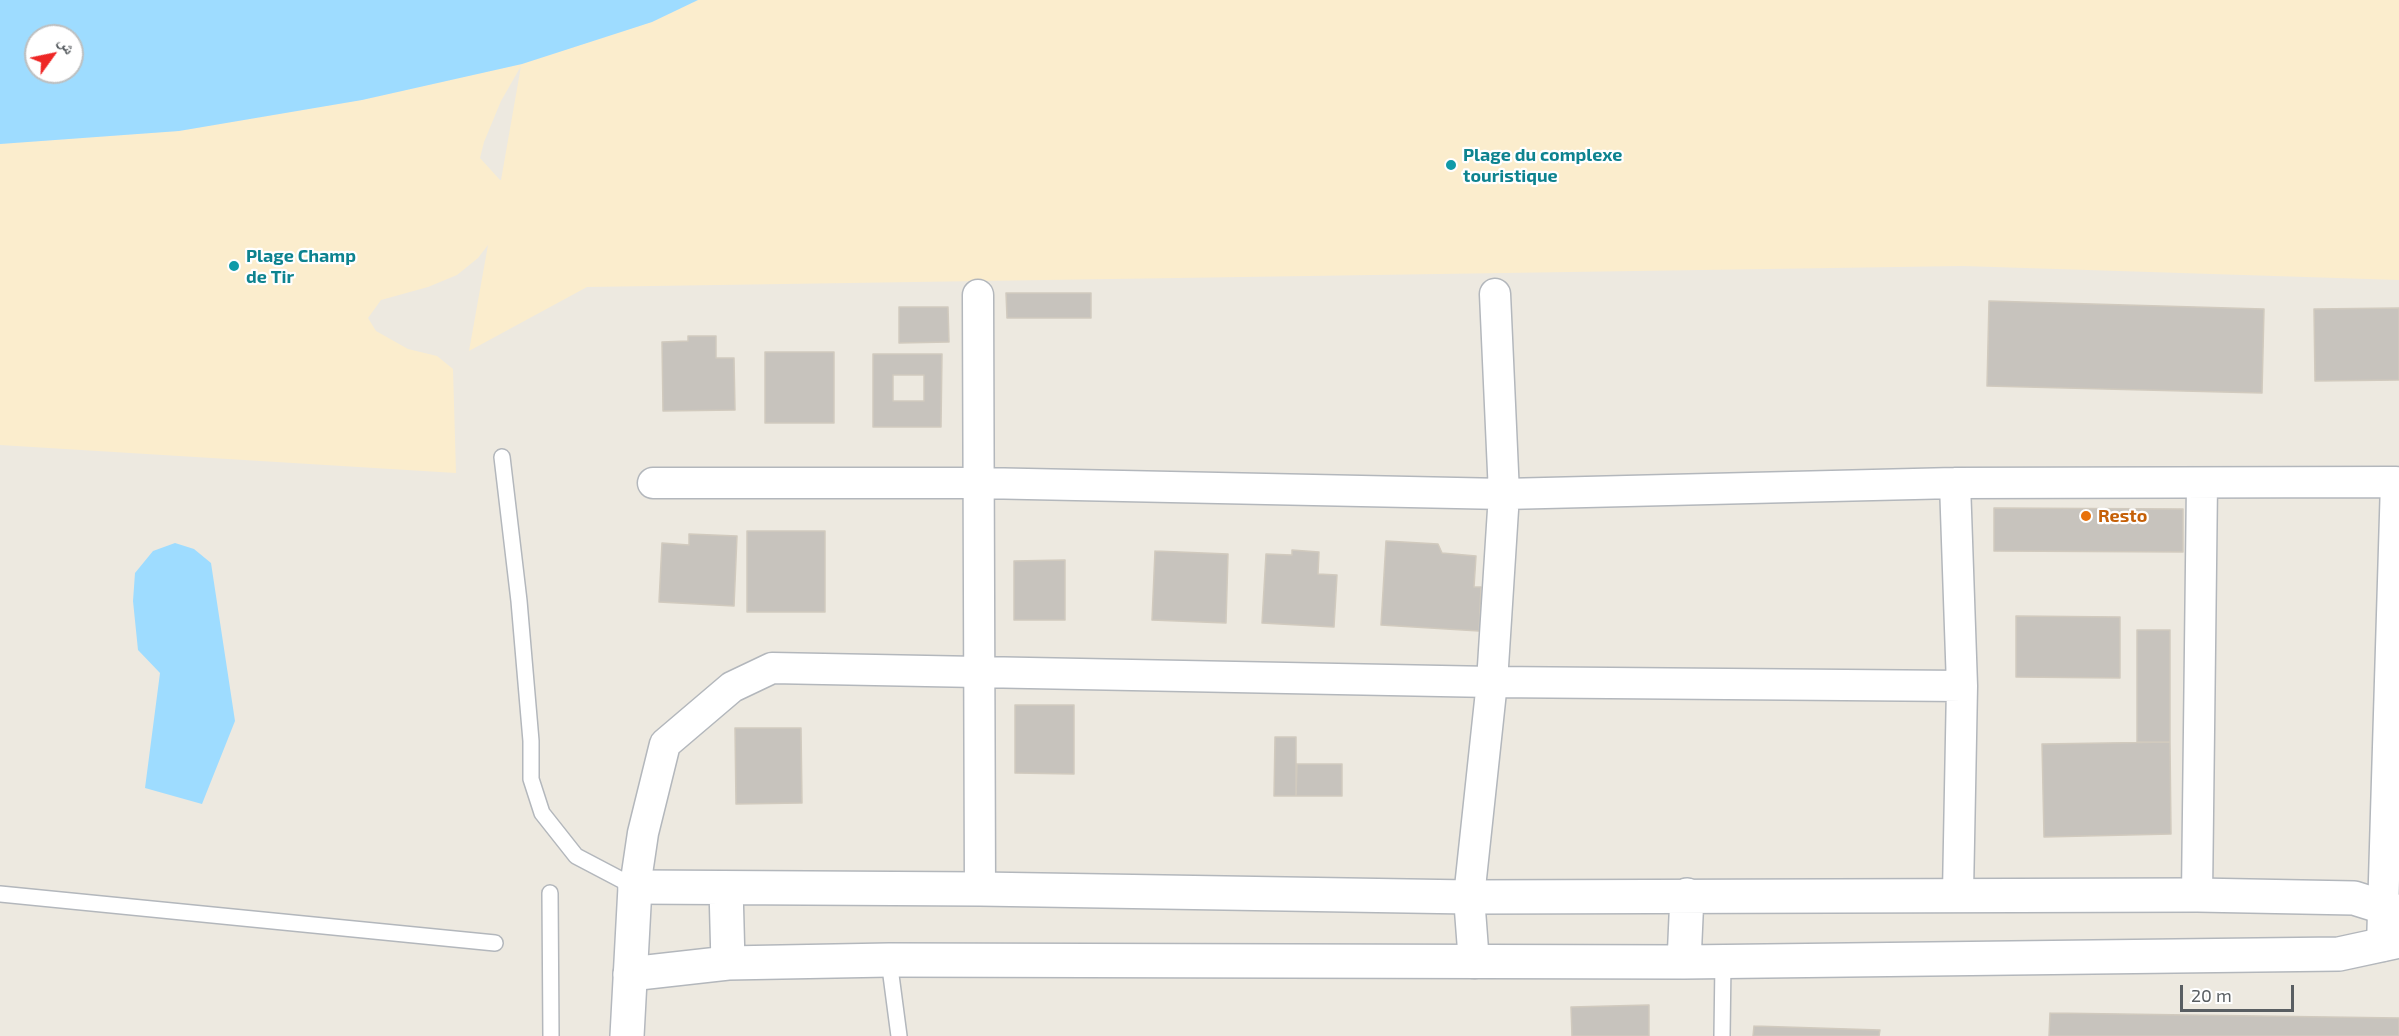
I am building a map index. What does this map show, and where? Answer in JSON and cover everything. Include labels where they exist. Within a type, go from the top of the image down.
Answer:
[{"type":"street","points":[[1474,963],[1469,897],[1492,682],[1504,494],[1496,294]]},
{"type":"street","points":[[978,295],[980,889]]},
{"type":"street","points":[[630,974],[728,963],[889,960],[1723,962],[2339,954],[2391,944],[2398,482],[1955,483],[1504,494],[980,483],[652,483]]},
{"type":"street","points":[[1955,483],[1962,686],[1958,893]]},
{"type":"street","points":[[2197,895],[2202,483]]},
{"type":"street","points":[[627,1036],[635,887],[643,833],[665,744],[732,687],[772,668],[1492,682],[1962,686]]},
{"type":"street","points":[[635,887],[980,889],[1469,897],[1958,893],[2197,895],[2354,898],[2390,908]]},
{"type":"street","points":[[726,888],[728,963]]},
{"type":"street","points":[[1684,962],[1687,895]]},
{"type":"lane","points":[[502,457],[519,601],[531,741],[531,779],[542,813],[576,856],[635,887]]},
{"type":"lane","points":[[550,893],[551,1036]]},
{"type":"lane","points":[[0,894],[495,943]]},
{"type":"lane","points":[[889,960],[898,1036]]},
{"type":"lane","points":[[1722,1036],[1723,962]]},
{"type":"sand","name":"Plage du complexe touristique","points":[[698,0],[2399,0],[2399,280],[1963,266],[587,287],[469,351],[488,245],[478,258],[457,275],[428,287],[381,300],[368,318],[376,331],[408,349],[437,356],[453,369],[456,473],[0,445],[0,144],[179,131],[362,100],[522,64],[652,22]],"holes":[[[521,66],[501,180],[480,158],[501,101]]]},
{"type":"water","points":[[0,0],[698,0],[652,22],[522,64],[362,100],[179,131],[0,144]]},
{"type":"water","points":[[175,543],[194,549],[211,563],[235,721],[202,804],[145,788],[160,673],[138,650],[133,601],[135,573],[153,551]]},
{"type":"building","points":[[1006,293],[1091,293],[1091,318],[1007,318]]},
{"type":"building","points":[[1989,301],[2264,309],[2262,393],[1987,386]]},
{"type":"building","points":[[899,307],[948,307],[949,342],[899,343]]},
{"type":"building","points":[[2399,308],[2399,380],[2315,381],[2314,309]]},
{"type":"building","points":[[688,336],[716,336],[716,358],[734,358],[735,410],[663,411],[662,342],[688,341]]},
{"type":"building","points":[[765,352],[834,352],[834,423],[765,423]]},
{"type":"building","points":[[873,354],[942,354],[941,427],[873,427]]},
{"type":"building","points":[[893,375],[924,375],[924,401],[893,401]]},
{"type":"building","points":[[1994,508],[2183,509],[2183,552],[1994,551]]},
{"type":"building","points":[[747,531],[825,531],[825,612],[747,612]]},
{"type":"building","points":[[689,534],[737,536],[734,606],[659,602],[662,543],[689,545]]},
{"type":"building","points":[[1386,541],[1438,544],[1442,553],[1476,556],[1474,587],[1481,587],[1479,631],[1381,625]]},
{"type":"building","points":[[1292,550],[1319,552],[1318,574],[1337,575],[1334,627],[1262,623],[1266,554],[1292,555]]},
{"type":"building","points":[[1155,551],[1228,554],[1226,623],[1152,620]]},
{"type":"building","points":[[1065,560],[1065,620],[1014,620],[1014,561]]},
{"type":"building","points":[[2016,616],[2120,617],[2120,678],[2016,677]]},
{"type":"building","points":[[2137,630],[2170,630],[2170,742],[2137,742]]},
{"type":"building","points":[[1015,705],[1074,705],[1074,774],[1015,773]]},
{"type":"building","points":[[735,728],[801,728],[802,803],[736,804]]},
{"type":"building","points":[[1275,737],[1296,737],[1296,796],[1274,796]]},
{"type":"building","points":[[2170,742],[2171,834],[2044,837],[2042,744]]},
{"type":"building","points":[[1297,764],[1342,764],[1342,796],[1296,796]]},
{"type":"building","points":[[1649,1005],[1649,1036],[1572,1036],[1571,1007]]},
{"type":"building","points":[[2050,1013],[2399,1018],[2399,1036],[2049,1036]]},
{"type":"building","points":[[1754,1026],[1880,1030],[1879,1036],[1753,1036]]},
{"type":"place","name":"Plage du complexe touristique","points":[[1451,165]]},
{"type":"place","name":"Plage Champ de Tir","points":[[234,266]]},
{"type":"place","name":"Resto","points":[[2086,516]]}]
